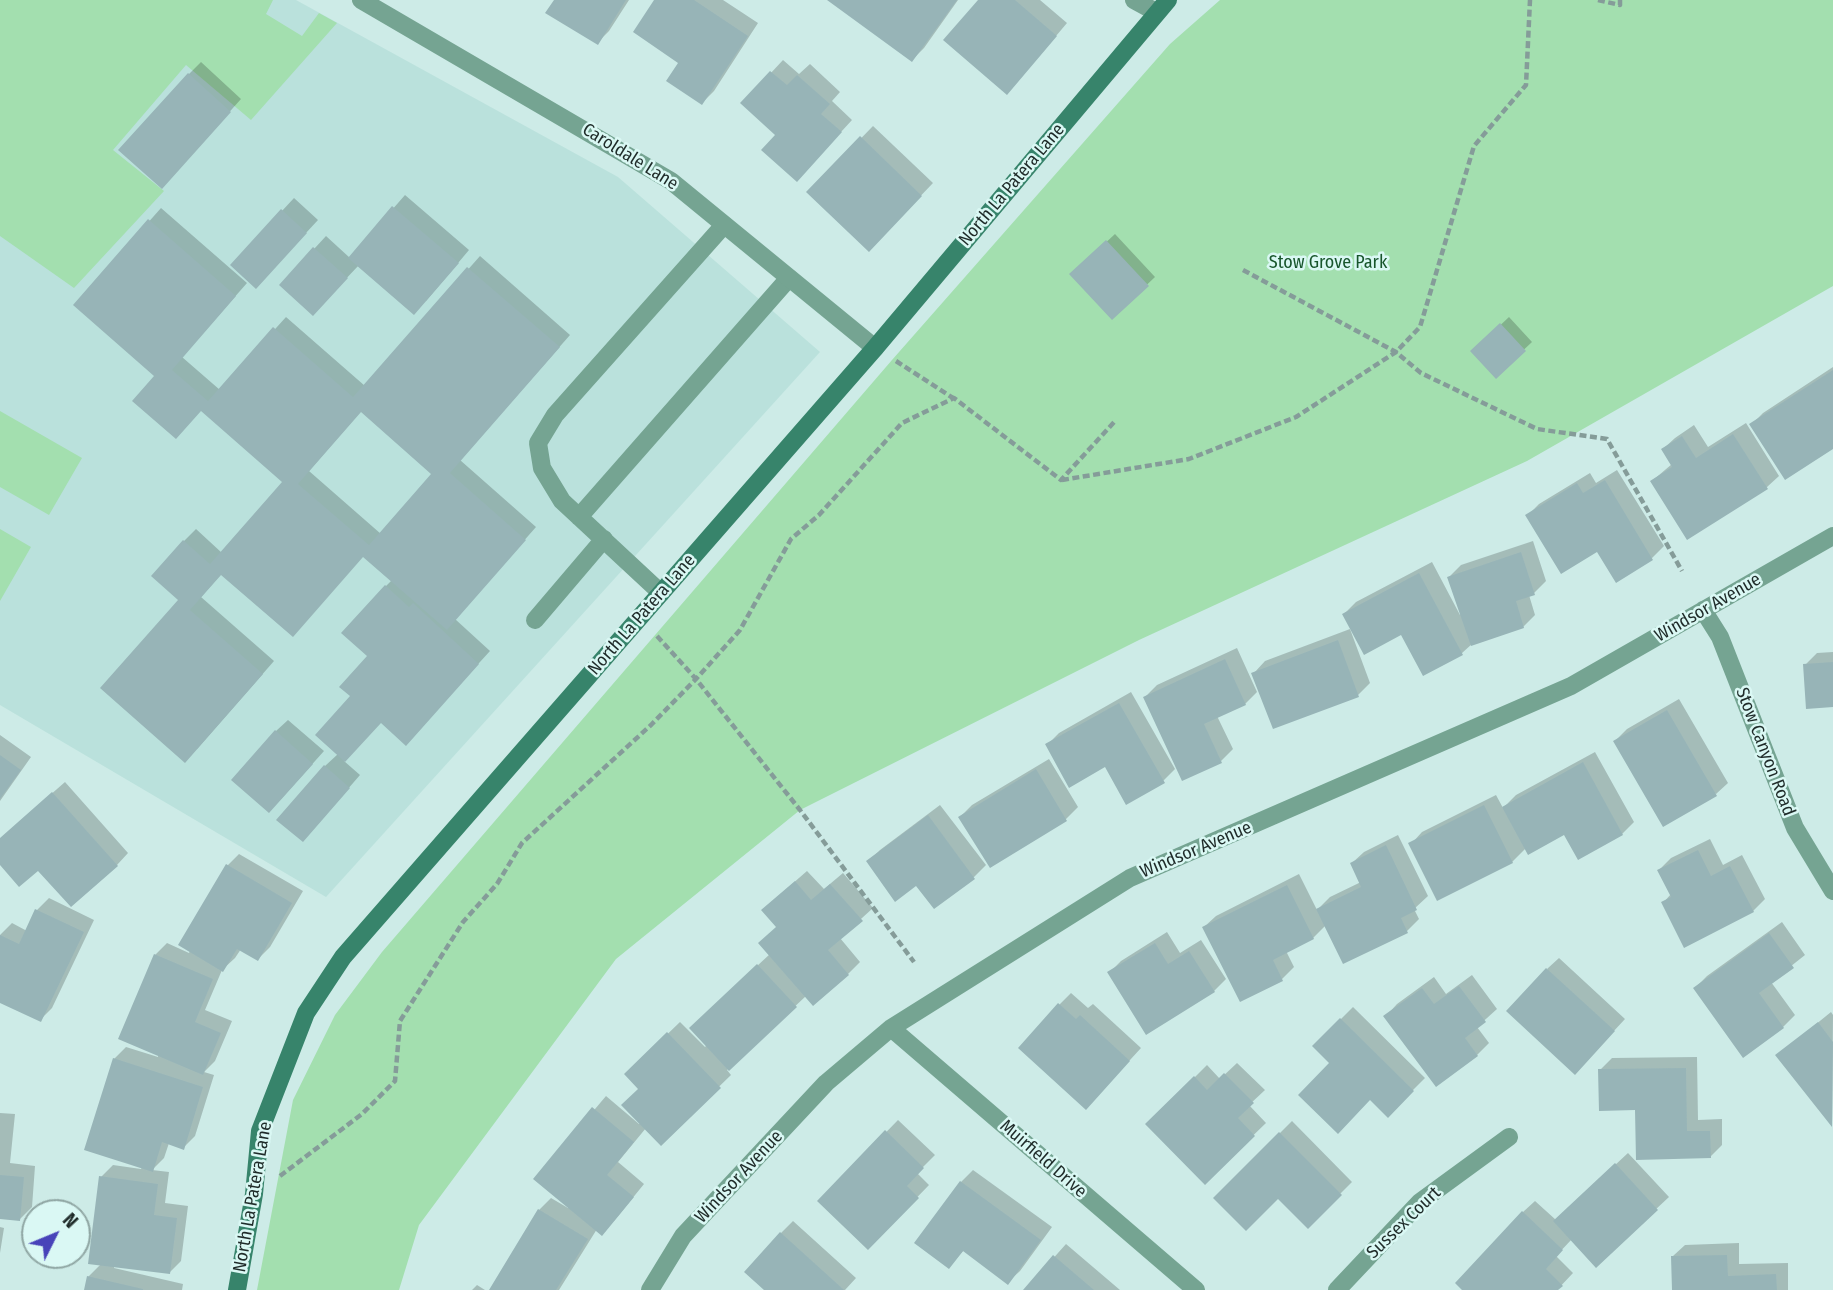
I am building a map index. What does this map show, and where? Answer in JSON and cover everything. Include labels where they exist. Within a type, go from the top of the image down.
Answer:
[{"type":"street","name":"Caroldale Lane","points":[[361,0],[671,181],[875,348]]},
{"type":"street","points":[[1134,0],[1162,6]]},
{"type":"street","name":"North La Patera Lane","points":[[237,1290],[254,1194],[260,1131],[306,1013],[343,957],[875,348],[1162,6]]},
{"type":"street","points":[[661,593],[562,500],[542,468],[538,443],[555,415],[724,225]]},
{"type":"street","points":[[579,517],[789,278]]},
{"type":"street","name":"Windsor Avenue","points":[[650,1290],[683,1236],[826,1083],[891,1028],[1129,878],[1571,687],[1833,536]]},
{"type":"street","points":[[535,620],[604,539]]},
{"type":"street","name":"Stow Canyon Road","points":[[1703,610],[1720,637],[1795,828],[1833,891]]},
{"type":"street","name":"Muirfield Drive","points":[[891,1028],[1196,1290]]},
{"type":"street","name":"Sussex Court","points":[[1338,1290],[1420,1202],[1509,1137]]},
{"type":"path","points":[[875,348],[954,398],[1061,480],[1189,459],[1296,417],[1396,352],[1420,327],[1474,146],[1526,85],[1530,0]]},
{"type":"path","points":[[1598,0],[1620,5],[1620,0]]},
{"type":"path","points":[[1243,270],[1396,352],[1421,373],[1537,429],[1607,439],[1682,571]]},
{"type":"path","points":[[254,1194],[314,1153],[362,1114],[395,1081],[400,1021],[463,922],[497,884],[522,843],[651,725],[696,679],[740,630],[791,539],[819,515],[902,423],[954,398]]},
{"type":"path","points":[[1061,480],[1116,420]]},
{"type":"path","points":[[640,617],[696,679],[800,810],[914,962]]},
{"type":"shaded area","points":[[0,0],[296,0],[618,177],[820,352],[326,897],[0,705]]},
{"type":"green space","points":[[0,0],[273,0],[266,14],[302,36],[319,13],[337,23],[251,120],[186,65],[113,150],[164,191],[74,288],[0,236]]},
{"type":"green space","name":"Stow Grove Park","points":[[1220,0],[1833,0],[1833,286],[1527,461],[1139,640],[800,810],[616,959],[419,1225],[399,1290],[257,1290],[293,1100],[335,1015],[382,952],[892,360],[1170,44]]},
{"type":"green space","points":[[0,411],[82,458],[49,515],[0,487]]},
{"type":"green space","points":[[0,529],[31,547],[0,601]]},
{"type":"building","points":[[554,0],[626,0],[598,45],[545,13]]},
{"type":"building","points":[[654,0],[694,0],[748,36],[702,105],[666,81],[678,63],[633,32]]},
{"type":"building","points":[[827,0],[957,0],[912,62]]},
{"type":"building","points":[[978,0],[1015,0],[1057,36],[1007,95],[943,40]]},
{"type":"building","points":[[770,71],[787,85],[797,75],[830,104],[821,114],[842,132],[797,182],[761,150],[775,135],[740,103]]},
{"type":"building","points":[[188,73],[231,112],[162,189],[118,150]]},
{"type":"building","points":[[860,136],[922,196],[869,252],[806,192]]},
{"type":"building","points":[[392,206],[459,263],[414,315],[348,258]]},
{"type":"building","points":[[281,209],[307,233],[256,289],[230,265]]},
{"type":"building","points":[[148,219],[236,296],[172,370],[208,401],[273,327],[353,397],[467,267],[560,347],[450,473],[526,540],[447,630],[363,557],[293,637],[221,575],[190,610],[263,674],[185,763],[100,688],[178,600],[151,576],[183,540],[210,564],[282,482],[201,411],[176,439],[132,401],[154,376],[73,305]],"holes":[[[361,412],[431,474],[369,545],[298,484]]]},
{"type":"building","points":[[1106,240],[1149,286],[1112,320],[1069,274]]},
{"type":"building","points":[[313,247],[348,278],[313,316],[279,285]]},
{"type":"building","points":[[1500,323],[1526,351],[1496,379],[1470,351]]},
{"type":"building","points":[[1833,370],[1833,449],[1785,480],[1749,424]]},
{"type":"building","points":[[1733,434],[1768,489],[1687,540],[1650,481],[1672,467],[1661,449],[1682,436],[1696,458]]},
{"type":"building","points":[[1605,480],[1653,560],[1616,583],[1597,552],[1561,574],[1525,515],[1577,483],[1583,493]]},
{"type":"building","points":[[1521,552],[1535,595],[1516,601],[1524,628],[1471,646],[1447,577]]},
{"type":"building","points":[[1419,573],[1463,655],[1423,676],[1401,635],[1364,655],[1342,614]]},
{"type":"building","points":[[385,585],[409,607],[413,603],[479,664],[406,746],[381,723],[345,762],[315,735],[350,696],[339,687],[367,656],[341,633]]},
{"type":"building","points":[[1338,640],[1359,697],[1273,729],[1251,673]]},
{"type":"building","points":[[1225,659],[1246,705],[1204,724],[1222,763],[1182,781],[1143,697]]},
{"type":"building","points":[[1833,662],[1833,707],[1806,709],[1803,664]]},
{"type":"building","points":[[1119,703],[1165,783],[1126,805],[1105,767],[1069,788],[1045,744]]},
{"type":"building","points":[[1667,710],[1717,796],[1663,827],[1613,741]]},
{"type":"building","points":[[275,730],[313,764],[269,813],[231,780]]},
{"type":"building","points":[[0,755],[21,770],[0,799]]},
{"type":"building","points":[[1583,762],[1623,835],[1578,860],[1564,835],[1528,855],[1502,807]]},
{"type":"building","points":[[324,765],[350,788],[303,842],[276,820]]},
{"type":"building","points":[[1036,769],[1067,821],[990,868],[958,817]]},
{"type":"building","points":[[52,792],[118,866],[71,907],[38,871],[19,887],[0,865],[0,838]]},
{"type":"building","points":[[1484,805],[1513,863],[1437,901],[1408,843]]},
{"type":"building","points":[[928,815],[975,879],[934,909],[916,886],[895,902],[866,861]]},
{"type":"building","points":[[1386,845],[1417,910],[1401,918],[1408,933],[1343,964],[1316,909],[1361,887],[1350,863]]},
{"type":"building","points":[[1698,850],[1711,876],[1730,866],[1754,912],[1684,948],[1661,902],[1671,897],[1657,870]]},
{"type":"building","points":[[226,864],[292,903],[258,961],[237,949],[223,972],[178,945]]},
{"type":"building","points":[[795,881],[811,900],[830,884],[863,921],[828,950],[849,975],[813,1006],[758,943],[776,927],[761,910]]},
{"type":"building","points":[[1287,885],[1314,939],[1273,960],[1283,981],[1240,1002],[1202,927]]},
{"type":"building","points":[[35,909],[84,932],[41,1022],[0,1003],[0,935],[19,944]]},
{"type":"building","points":[[1769,933],[1794,968],[1759,993],[1784,1028],[1743,1058],[1693,988]]},
{"type":"building","points":[[1155,943],[1168,964],[1189,951],[1215,992],[1146,1035],[1107,972]]},
{"type":"building","points":[[154,954],[213,979],[195,1022],[221,1033],[203,1075],[118,1039]]},
{"type":"building","points":[[757,964],[797,1007],[729,1071],[689,1028]]},
{"type":"building","points":[[1546,968],[1615,1031],[1575,1075],[1506,1011]]},
{"type":"building","points":[[1459,986],[1486,1022],[1465,1038],[1478,1056],[1436,1087],[1383,1016],[1422,988],[1434,1004]]},
{"type":"building","points":[[1058,1003],[1076,1019],[1080,1015],[1130,1061],[1086,1110],[1018,1048]]},
{"type":"building","points":[[1340,1018],[1414,1091],[1388,1118],[1370,1100],[1338,1134],[1298,1095],[1329,1063],[1312,1046]]},
{"type":"building","points":[[1818,1022],[1833,1042],[1832,1127],[1775,1055]]},
{"type":"building","points":[[667,1032],[721,1088],[661,1146],[621,1105],[638,1089],[624,1074]]},
{"type":"building","points":[[113,1058],[203,1087],[184,1150],[162,1142],[153,1172],[84,1150]]},
{"type":"building","points":[[1686,1068],[1687,1131],[1710,1131],[1711,1158],[1636,1160],[1635,1110],[1599,1111],[1598,1069]]},
{"type":"building","points":[[1224,1073],[1254,1103],[1238,1118],[1255,1136],[1205,1185],[1145,1124],[1194,1076],[1207,1090]]},
{"type":"building","points":[[592,1107],[634,1142],[607,1175],[634,1197],[602,1236],[533,1179]]},
{"type":"building","points":[[885,1130],[924,1168],[907,1186],[919,1198],[868,1250],[817,1201]]},
{"type":"building","points":[[1279,1132],[1342,1195],[1308,1229],[1278,1199],[1246,1231],[1213,1198]]},
{"type":"building","points":[[1615,1163],[1658,1210],[1596,1268],[1553,1221]]},
{"type":"building","points":[[0,1175],[24,1177],[20,1221],[0,1219]]},
{"type":"building","points":[[99,1176],[158,1184],[154,1215],[177,1218],[170,1274],[91,1264],[91,1240]]},
{"type":"building","points":[[960,1181],[1041,1240],[1008,1285],[963,1251],[949,1269],[914,1243]]},
{"type":"building","points":[[538,1209],[588,1239],[556,1290],[489,1290]]},
{"type":"building","points":[[1522,1211],[1563,1250],[1546,1269],[1563,1286],[1558,1290],[1462,1290],[1455,1283]]},
{"type":"building","points":[[780,1232],[844,1290],[764,1290],[744,1272]]},
{"type":"building","points":[[1053,1255],[1094,1290],[1023,1290]]},
{"type":"building","points":[[1727,1255],[1728,1276],[1776,1274],[1777,1290],[1672,1290],[1671,1256]]},
{"type":"building","points":[[87,1276],[143,1289],[143,1290],[84,1290]]}]
